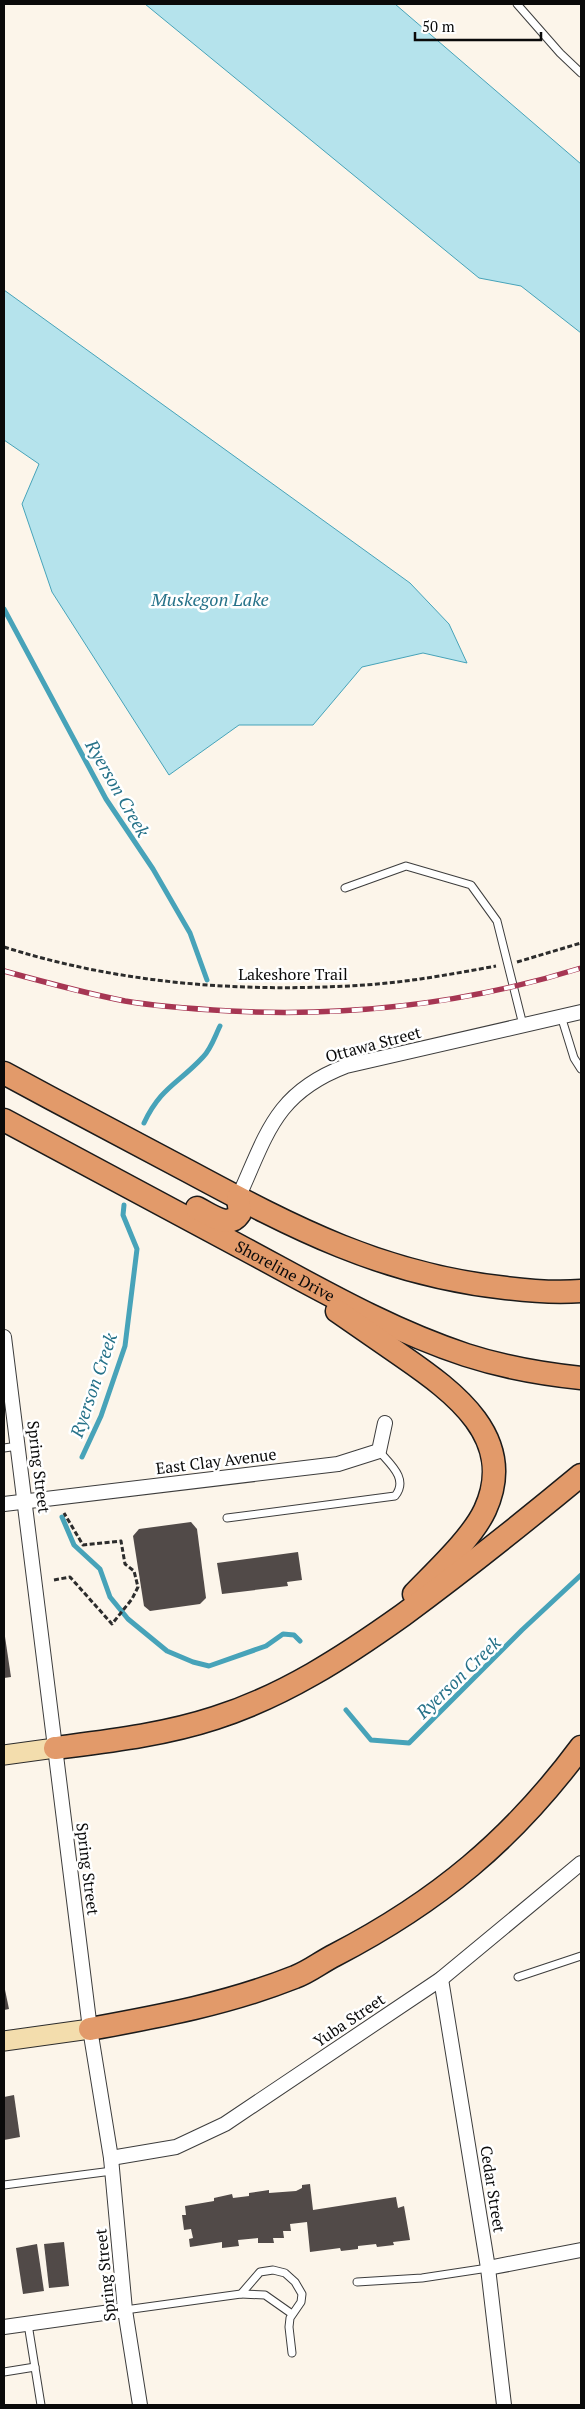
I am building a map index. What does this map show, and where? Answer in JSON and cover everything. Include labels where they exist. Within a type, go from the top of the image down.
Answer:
[{"type":"highway","points":[[4,1073],[238,1198],[354,1253],[394,1267],[479,1285],[522,1290],[581,1291]]},
{"type":"highway","points":[[4,1113],[34,1122],[222,1220],[230,1221],[240,1213],[238,1198]]},
{"type":"highway","name":"Shoreline Drive","points":[[4,1120],[380,1320],[466,1355],[506,1366],[581,1378]]},
{"type":"highway","points":[[280,1268],[454,1395],[480,1425],[494,1461],[490,1496],[484,1512],[458,1546],[386,1626]]},
{"type":"highway","points":[[55,1748],[164,1732],[214,1719],[282,1692],[349,1653],[467,1569],[581,1475]]},
{"type":"highway","points":[[90,2029],[198,2009],[246,1995],[298,1976],[364,1940],[447,1886],[502,1839],[539,1802],[581,1747]]},
{"type":"main road","points":[[4,1755],[55,1748]]},
{"type":"main road","points":[[4,2041],[90,2029]]},
{"type":"street","name":"Ottawa Street","points":[[238,1198],[270,1128],[283,1107],[312,1082],[346,1066],[581,1012]]},
{"type":"street","name":"Spring Street","points":[[4,1337],[26,1501],[90,2029],[112,2164],[125,2310],[140,2405]]},
{"type":"street","points":[[379,1451],[385,1423]]},
{"type":"street","name":"East Clay Avenue","points":[[4,1504],[338,1464],[379,1451]]},
{"type":"street","name":"Yuba Street","points":[[112,2164],[176,2147],[224,2124],[441,1979],[581,1864]]},
{"type":"street","name":"Cedar Street","points":[[441,1979],[488,2268],[504,2405]]},
{"type":"street","points":[[488,2268],[581,2250]]},
{"type":"street","points":[[4,2327],[125,2310]]},
{"type":"lane","points":[[517,4],[560,53],[581,73]]},
{"type":"lane","points":[[345,888],[406,866],[471,885],[497,921],[523,1025]]},
{"type":"lane","points":[[561,1016],[574,1058],[581,1069]]},
{"type":"lane","points":[[4,1448],[18,1446]]},
{"type":"lane","points":[[227,1518],[395,1496],[401,1484],[398,1474],[379,1451]]},
{"type":"lane","points":[[518,1977],[581,1956]]},
{"type":"lane","points":[[4,2185],[112,2164]]},
{"type":"lane","points":[[358,2282],[422,2278],[488,2268]]},
{"type":"lane","points":[[241,2294],[260,2272],[273,2270],[285,2273],[295,2282],[302,2294],[301,2302],[292,2314],[289,2327],[292,2353]]},
{"type":"lane","points":[[125,2310],[241,2294],[265,2295],[292,2314]]},
{"type":"lane","points":[[28,2324],[41,2405]]},
{"type":"lane","points":[[4,2372],[35,2368]]},
{"type":"path","name":"Lakeshore Trail","points":[[4,947],[113,975],[243,988],[299,988],[366,985],[420,979],[508,964],[581,943]]},
{"type":"path","points":[[54,1580],[70,1577],[112,1624],[132,1599],[138,1587],[134,1571],[125,1564],[121,1541],[83,1545],[64,1512]]},
{"type":"water","points":[[145,4],[395,4],[581,164],[581,333],[521,286],[479,278]]},
{"type":"water","name":"Muskegon Lake","points":[[4,290],[410,583],[449,624],[467,663],[423,653],[362,667],[313,725],[239,725],[169,775],[52,592],[22,504],[39,464],[4,440]]},
{"type":"building","points":[[191,1522],[197,1529],[206,1598],[200,1604],[150,1611],[144,1606],[133,1536],[139,1529]]},
{"type":"building","points":[[298,1552],[302,1580],[287,1582],[288,1586],[222,1594],[217,1563]]},
{"type":"building","points":[[4,1630],[11,1677],[4,1678]]},
{"type":"building","points":[[4,1985],[9,2009],[4,2010]]},
{"type":"building","points":[[14,2095],[20,2137],[4,2140],[4,2097]]},
{"type":"building","points":[[310,2184],[313,2210],[396,2197],[398,2208],[404,2206],[410,2240],[393,2242],[394,2245],[377,2247],[376,2244],[358,2246],[358,2249],[341,2251],[340,2248],[310,2252],[307,2222],[290,2224],[291,2231],[283,2231],[284,2238],[273,2238],[274,2243],[258,2243],[258,2238],[238,2240],[239,2246],[222,2248],[222,2242],[190,2247],[189,2239],[193,2238],[191,2229],[184,2230],[182,2215],[186,2215],[185,2206],[214,2201],[214,2198],[232,2194],[233,2198],[249,2196],[249,2193],[269,2190],[269,2193],[296,2191],[302,2188],[302,2185]]},
{"type":"building","points":[[64,2242],[69,2286],[49,2288],[44,2244]]},
{"type":"building","points":[[37,2244],[44,2291],[23,2294],[16,2248]]},
{"type":"waterway","name":"Ryerson Creek","points":[[4,609],[106,799],[153,869],[190,933],[207,980]]},
{"type":"waterway","name":"Ryerson Creek","points":[[144,1123],[150,1111],[164,1093],[206,1054],[220,1026]]},
{"type":"waterway","name":"Ryerson Creek","points":[[82,1457],[101,1416],[125,1346],[137,1249],[123,1215],[124,1205]]},
{"type":"waterway","name":"Ryerson Creek","points":[[62,1517],[74,1545],[100,1569],[110,1597],[128,1619],[167,1651],[193,1662],[209,1666],[266,1646],[283,1634],[294,1635],[300,1641]]},
{"type":"waterway","name":"Ryerson Creek","points":[[346,1710],[371,1740],[409,1743],[522,1630],[581,1575]]},
{"type":"railway","points":[[4,971],[79,991],[138,1003],[230,1011],[319,1012],[363,1010],[451,999],[495,991],[581,968]]}]
